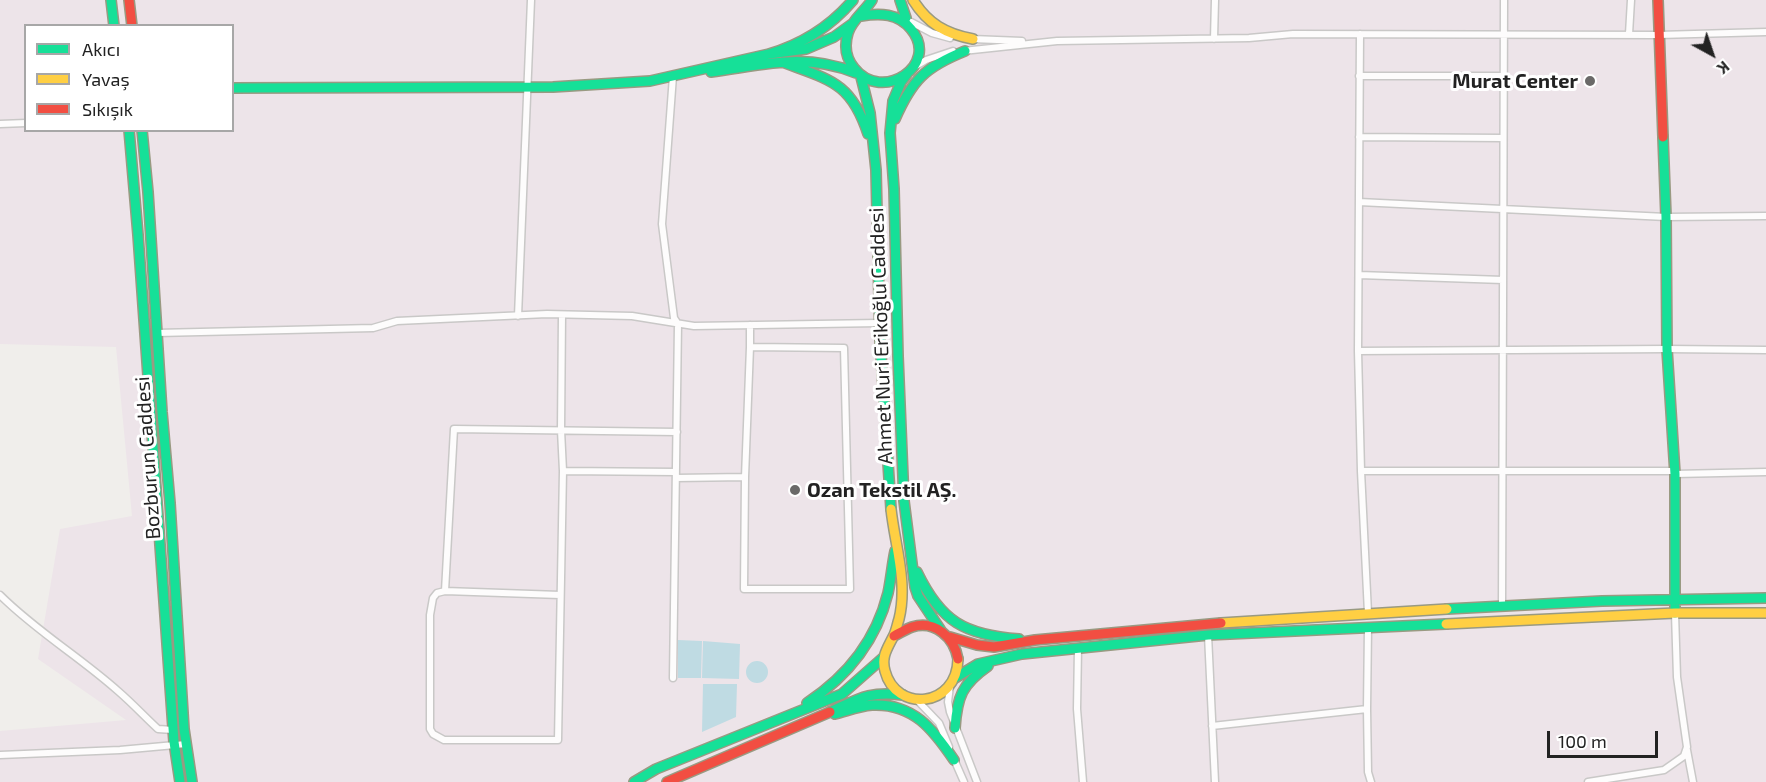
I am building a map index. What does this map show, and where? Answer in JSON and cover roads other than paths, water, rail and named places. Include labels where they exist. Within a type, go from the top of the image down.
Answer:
[{"type":"main road","points":[[111,0],[114,24]]},
{"type":"main road","points":[[129,0],[132,24]]},
{"type":"main road","points":[[234,88],[528,88],[650,81],[788,48],[832,22],[853,0]]},
{"type":"main road","points":[[861,16],[872,0]]},
{"type":"main road","points":[[673,76],[782,62],[823,61],[842,66],[873,82],[885,83],[897,80],[909,71],[919,51],[916,31],[900,0]]},
{"type":"main road","points":[[913,0],[925,17],[940,30],[973,39]]},
{"type":"main road","points":[[1658,0],[1666,217],[1667,349],[1675,472],[1676,613]]},
{"type":"main road","points":[[769,54],[806,49],[834,37],[868,12],[884,9],[900,13],[909,20]]},
{"type":"main road","points":[[852,24],[845,44],[846,55],[850,65],[859,75]]},
{"type":"main road","points":[[890,133],[901,104],[916,80],[940,61],[965,51]]},
{"type":"main road","points":[[782,62],[828,79],[848,93],[865,124],[877,167]]},
{"type":"main road","name":"Ahmet Nuri Erikoğlu Caddesi","points":[[909,71],[901,82],[893,101],[890,133],[894,189],[904,501],[913,577],[918,596],[940,629]]},
{"type":"main road","name":"Ahmet Nuri Erikoğlu Caddesi","points":[[859,75],[869,102],[877,167],[879,323],[889,500],[896,545],[903,571],[902,607],[894,636]]},
{"type":"main road","name":"Bozburun Caddesi","points":[[129,132],[174,745],[180,782]]},
{"type":"main road","name":"Bozburun Caddesi","points":[[142,132],[170,502],[184,729],[192,782]]},
{"type":"main road","points":[[789,714],[834,685],[855,663],[867,645],[886,600],[896,545]]},
{"type":"main road","points":[[912,560],[931,599],[944,614],[964,628],[989,637],[1035,640]]},
{"type":"main road","points":[[950,637],[959,660],[958,672],[944,692],[932,698],[917,699],[897,691],[889,682],[884,670],[887,646],[904,628],[916,624],[940,629],[950,637],[977,645],[994,647],[1035,640],[1206,624],[1368,613],[1602,601],[1766,598]]},
{"type":"main road","points":[[953,681],[978,664],[1003,657],[1208,634],[1676,613],[1766,613]]},
{"type":"main road","points":[[634,782],[656,769],[842,694],[884,657]]},
{"type":"main road","points":[[955,728],[956,707],[963,688],[977,673],[1003,657]]},
{"type":"main road","points":[[667,782],[820,717],[863,696],[884,693],[903,694]]},
{"type":"main road","points":[[820,717],[870,705],[901,709],[921,718],[954,760]]},
{"type":"street","points":[[518,316],[531,0]]},
{"type":"street","points":[[1214,39],[1215,0]]},
{"type":"street","points":[[1502,606],[1504,0]]},
{"type":"street","points":[[1629,34],[1631,0]]},
{"type":"street","points":[[909,20],[944,37],[1035,42]]},
{"type":"street","points":[[909,71],[926,60],[947,53],[1035,42],[1249,38],[1293,34],[1659,35],[1766,32]]},
{"type":"street","points":[[1360,34],[1358,351],[1368,613]]},
{"type":"street","points":[[673,76],[662,224],[674,318],[678,324],[673,678]]},
{"type":"street","points":[[1359,76],[1503,76]]},
{"type":"street","points":[[0,124],[24,123]]},
{"type":"street","points":[[1359,137],[1503,138]]},
{"type":"street","points":[[1359,202],[1666,217],[1766,216]]},
{"type":"street","points":[[1359,275],[1503,280]]},
{"type":"street","points":[[560,595],[445,591],[437,593],[433,598],[430,615],[430,729],[433,734],[444,740],[558,740],[563,471],[562,315]]},
{"type":"street","points":[[157,333],[373,328],[406,320],[562,315],[632,316],[694,326],[879,323]]},
{"type":"street","points":[[750,325],[744,589],[850,589],[844,348],[750,347]]},
{"type":"street","points":[[1358,351],[1766,350]]},
{"type":"street","points":[[445,591],[454,429],[676,432]]},
{"type":"street","points":[[563,471],[745,477]]},
{"type":"street","points":[[1361,471],[1766,472]]},
{"type":"street","points":[[0,595],[22,617],[119,691],[158,729],[173,730]]},
{"type":"street","points":[[1676,613],[1677,677],[1693,782]]},
{"type":"street","points":[[1368,627],[1366,709],[1368,772],[1371,782]]},
{"type":"street","points":[[1208,634],[1215,782]]},
{"type":"street","points":[[1078,647],[1077,709],[1083,782]]},
{"type":"street","points":[[953,681],[949,708],[976,782]]},
{"type":"street","points":[[917,699],[939,723],[964,782]]},
{"type":"street","points":[[1212,726],[1366,709]]},
{"type":"street","points":[[0,755],[120,750],[186,744]]},
{"type":"street","points":[[1588,782],[1664,770],[1684,756],[1687,747]]},
{"type":"water","points":[[678,640],[702,641],[701,678],[678,678]]},
{"type":"water","points":[[703,641],[740,644],[739,679],[702,678]]},
{"type":"water","points":[[757,661],[765,664],[768,672],[765,680],[757,683],[749,680],[746,672],[749,664]]},
{"type":"water","points":[[703,684],[737,684],[736,717],[702,732]]},
{"type":"place","name":"Murat Center","points":[[1590,81]]},
{"type":"place","name":"Ozan Tekstil AŞ.","points":[[795,490]]}]
